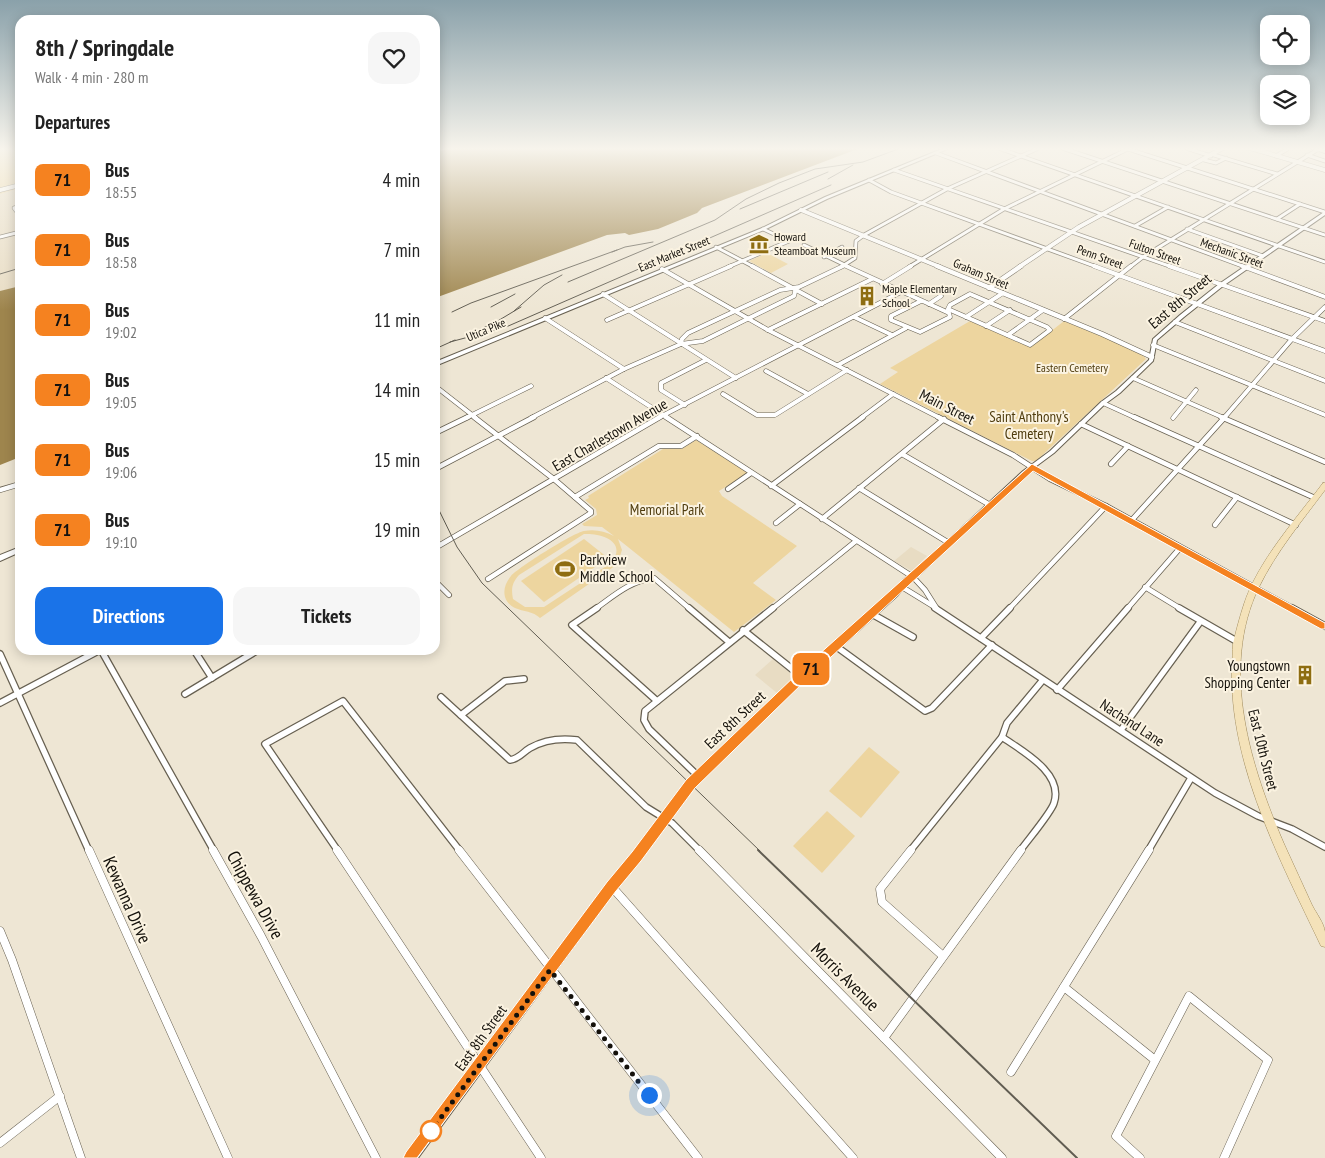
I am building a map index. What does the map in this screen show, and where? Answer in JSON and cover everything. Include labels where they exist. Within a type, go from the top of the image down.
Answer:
[{"type":"main road","name":"East Market Street","points":[[545,318],[763,229],[819,202]]},
{"type":"main road","name":"East 8th Street","points":[[411,1158],[612,887],[698,776],[802,677],[1032,467],[1052,452],[1103,402],[1133,378],[1151,360],[1155,340],[1175,322],[1221,285],[1325,212]]},
{"type":"main road","name":"Utica Pike","points":[[440,362],[545,318]]},
{"type":"main road","name":"East 10th Street","points":[[1325,486],[1296,525],[1255,588],[1246,608],[1238,642],[1236,679],[1239,719],[1245,746],[1269,820],[1325,942]]},
{"type":"main road","points":[[0,558],[15,551]]},
{"type":"street","name":"Fulton Street","points":[[984,202],[1325,321]]},
{"type":"street","points":[[882,284],[1018,202]]},
{"type":"street","name":"Mechanic Street","points":[[1070,202],[1325,297]]},
{"type":"street","points":[[989,288],[1046,248],[1126,202]]},
{"type":"street","points":[[1154,202],[1325,262]]},
{"type":"street","points":[[1224,202],[1325,235]]},
{"type":"street","points":[[1064,319],[1143,257],[1233,202]]},
{"type":"street","points":[[1294,202],[1325,212]]},
{"type":"street","points":[[681,344],[684,336],[736,311],[780,290],[796,288],[844,266],[855,258],[856,241],[922,203]]},
{"type":"street","name":"Penn Street","points":[[922,203],[1325,351]]},
{"type":"street","points":[[1277,219],[1300,204]]},
{"type":"street","points":[[1135,226],[1168,207]]},
{"type":"street","name":"Graham Street","points":[[801,210],[1145,352],[1152,357]]},
{"type":"street","points":[[607,320],[790,241],[763,229]]},
{"type":"street","points":[[1187,229],[1262,256]]},
{"type":"street","points":[[0,237],[15,233]]},
{"type":"street","points":[[804,244],[807,248],[824,257],[949,313],[950,316],[923,331],[916,332],[893,321],[891,316],[921,301]]},
{"type":"street","points":[[716,247],[796,288],[822,304]]},
{"type":"street","points":[[824,257],[842,247]]},
{"type":"street","name":"Main Street","points":[[662,269],[768,330],[1013,455],[1050,478],[1106,506],[1131,522],[1325,626]]},
{"type":"street","points":[[768,330],[872,279]]},
{"type":"street","points":[[440,466],[624,369],[681,344],[692,344],[702,341],[794,296],[796,288]]},
{"type":"street","name":"East Charlestown Avenue","points":[[440,545],[555,480],[642,427],[900,292]]},
{"type":"street","points":[[966,317],[1003,293]]},
{"type":"street","points":[[603,294],[736,378]]},
{"type":"street","points":[[970,294],[1010,310],[1050,329],[1032,345],[947,308],[970,294]]},
{"type":"street","points":[[929,304],[941,296]]},
{"type":"street","points":[[1131,522],[1254,385],[1292,339],[1325,307]]},
{"type":"street","points":[[986,326],[1010,310]]},
{"type":"street","points":[[1008,335],[1043,310]]},
{"type":"street","points":[[854,317],[892,335]]},
{"type":"street","points":[[545,318],[624,369]]},
{"type":"street","points":[[1175,322],[1325,381]]},
{"type":"street","points":[[838,365],[906,328]]},
{"type":"street","points":[[1154,345],[1325,415]]},
{"type":"street","points":[[685,405],[661,390],[661,383],[706,360]]},
{"type":"street","points":[[723,394],[757,415],[777,414],[847,370]]},
{"type":"street","points":[[766,371],[808,394]]},
{"type":"street","name":"Nachand Lane","points":[[606,378],[913,577],[925,590],[934,607]]},
{"type":"street","points":[[1133,378],[1325,462]]},
{"type":"street","points":[[440,430],[470,414],[531,386]]},
{"type":"street","points":[[440,390],[591,510],[591,513],[488,579]]},
{"type":"street","points":[[1173,418],[1185,401],[1196,390]]},
{"type":"street","points":[[771,486],[893,394]]},
{"type":"street","points":[[1103,402],[1315,498]]},
{"type":"street","points":[[822,519],[944,419]]},
{"type":"street","points":[[1080,424],[1296,525]]},
{"type":"street","points":[[575,497],[659,446],[682,446],[698,436]]},
{"type":"street","points":[[1111,464],[1128,446]]},
{"type":"street","points":[[902,454],[990,505]]},
{"type":"street","points":[[728,489],[750,473]]},
{"type":"street","points":[[0,490],[15,486]]},
{"type":"street","points":[[859,488],[949,543]]},
{"type":"street","points":[[1215,525],[1237,497]]},
{"type":"street","points":[[776,523],[800,504]]},
{"type":"street","points":[[981,638],[1106,506]]},
{"type":"street","points":[[698,776],[645,724],[643,715],[645,711],[743,630],[856,541]]},
{"type":"street","points":[[1057,690],[1180,548]]},
{"type":"street","points":[[657,701],[572,625],[631,584],[639,580],[654,578],[729,642]]},
{"type":"street","points":[[440,586],[449,595]]},
{"type":"street","name":"Nachand Lane","points":[[902,587],[992,645],[1042,681],[1121,730],[1215,793],[1269,820],[1292,829],[1325,847]]},
{"type":"street","points":[[1146,587],[1182,608],[1200,622],[1238,642]]},
{"type":"street","points":[[872,614],[913,637]]},
{"type":"street","points":[[1121,730],[1200,622]]},
{"type":"street","points":[[743,630],[802,677]]},
{"type":"street","points":[[837,647],[925,710],[932,708],[992,645]]},
{"type":"street","name":"Kewanna Drive","points":[[0,654],[228,1158]]},
{"type":"street","points":[[0,703],[91,655]]},
{"type":"street","name":"Chippewa Drive","points":[[103,655],[261,936],[376,1158]]},
{"type":"street","points":[[197,655],[212,678]]},
{"type":"street","points":[[185,694],[250,655]]},
{"type":"street","points":[[441,696],[461,715],[505,681],[524,678]]},
{"type":"street","points":[[943,956],[882,902],[880,889],[1002,737],[1007,723],[1042,681]]},
{"type":"street","points":[[541,1158],[265,744],[343,701],[550,970],[698,1158]]},
{"type":"street","name":"Morris Avenue","points":[[461,715],[510,760],[518,759],[527,749],[544,743],[577,740],[646,807],[672,823],[1002,1158]]},
{"type":"street","points":[[884,1038],[1054,804],[1057,794],[1052,780],[1044,769],[1002,737]]},
{"type":"street","points":[[1011,1072],[1191,778]]},
{"type":"street","points":[[612,887],[853,1158]]},
{"type":"street","points":[[0,931],[12,960],[81,1158]]},
{"type":"street","points":[[1064,988],[1155,1060]]},
{"type":"street","points":[[1140,1158],[1116,1136],[1189,996],[1268,1060],[1224,1158]]},
{"type":"street","points":[[0,1143],[60,1096]]},
{"type":"shaded area","points":[[0,202],[15,202],[15,287],[0,291]]},
{"type":"shaded area","points":[[440,202],[718,202],[658,229],[629,235],[625,233],[607,235],[440,296]]},
{"type":"shaded area","points":[[15,287],[15,459],[0,465],[0,291]]},
{"type":"shaded area","points":[[911,547],[927,556],[912,571],[894,561]]},
{"type":"shaded area","points":[[773,659],[794,676],[777,693],[755,675]]},
{"type":"green space","points":[[767,253],[788,264],[771,273],[749,261]]},
{"type":"green space","name":"Eastern Cemetery","points":[[970,321],[1031,347],[1064,321],[1140,352],[1146,359],[1036,461],[1032,461],[880,384],[898,372],[890,368]]},
{"type":"green space","name":"Memorial Park","points":[[696,440],[748,473],[719,491],[722,496],[797,546],[753,583],[776,600],[734,632],[618,539],[622,550],[619,559],[622,561],[540,618],[512,606],[508,602],[504,591],[509,578],[524,565],[546,551],[584,531],[599,531],[614,536],[602,527],[584,526],[582,524],[597,515],[596,509],[585,500],[589,498],[588,496],[663,449],[682,449]],"holes":[[[584,534],[605,537],[615,544],[615,556],[611,563],[544,607],[525,607],[513,599],[513,586],[519,575]]]},
{"type":"green space","name":"Parkview Middle School","points":[[584,539],[608,558],[544,602],[521,581]]},
{"type":"green space","points":[[869,747],[900,772],[861,818],[829,791]]},
{"type":"green space","points":[[827,811],[855,836],[822,873],[793,846]]},
{"type":"railway","points":[[568,282],[715,220],[742,202]]},
{"type":"railway","points":[[740,209],[757,202]]},
{"type":"railway","points":[[451,342],[506,327],[792,202]]},
{"type":"railway","points":[[612,252],[625,247],[653,242]]},
{"type":"railway","points":[[452,312],[471,303],[617,250]]},
{"type":"railway","points":[[0,274],[15,270]]},
{"type":"railway","points":[[514,311],[544,285],[562,275]]},
{"type":"railway","points":[[491,307],[515,294]]},
{"type":"railway","points":[[496,322],[521,307]]},
{"type":"railway","points":[[476,331],[496,322]]},
{"type":"railway","points":[[491,325],[496,322]]},
{"type":"railway","points":[[440,347],[451,342]]},
{"type":"railway","points":[[440,512],[457,547],[482,583],[760,851]]},
{"type":"railway","points":[[758,850],[1077,1158]]},
{"type":"bus line","name":"71","points":[[411,1158],[690,784],[802,677],[1032,467],[1325,626]]},
{"type":"place","name":"Howard Steamboat Museum","points":[[759,244]]},
{"type":"place","name":"Maple Elementary School","points":[[867,296]]},
{"type":"place","name":"Parkview Middle School","points":[[565,569]]},
{"type":"place","name":"Youngstown Shopping Center","points":[[1305,675]]},
{"type":"route","points":[[431,1131],[550,970],[649,1095]]},
{"type":"park label","name":"Saint Anthony's Cemetery","points":[[1029,426]]}]
